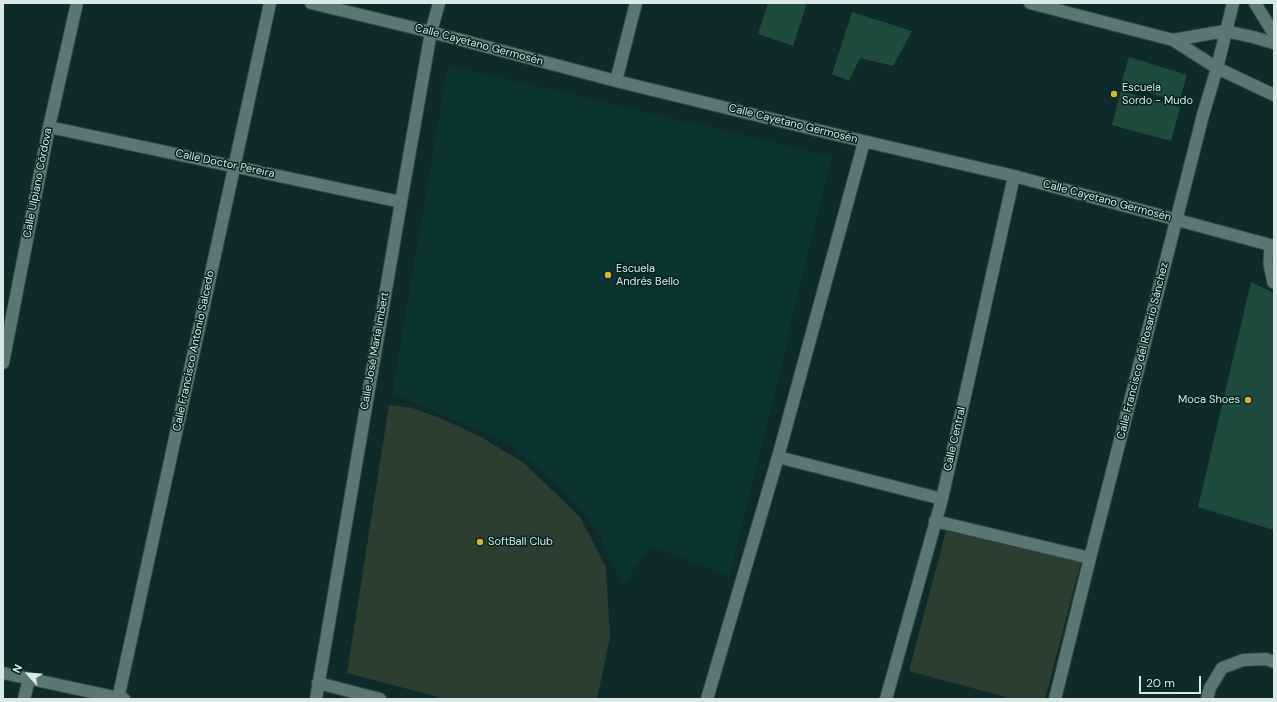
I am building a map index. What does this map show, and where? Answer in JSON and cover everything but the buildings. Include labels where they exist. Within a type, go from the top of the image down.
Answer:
[{"type":"street","name":"Calle Ulpiano Córdova","points":[[3,363],[49,127],[77,3]]},
{"type":"street","name":"Calle Francisco Antonio Salcedo","points":[[120,699],[270,3]]},
{"type":"street","name":"Calle Cayetano Germosén","points":[[311,3],[431,32],[616,81],[864,142],[1014,176],[1271,245]]},
{"type":"street","name":"Calle José María Imbert","points":[[316,699],[431,32],[439,3]]},
{"type":"street","points":[[616,81],[636,3]]},
{"type":"street","points":[[1030,3],[1173,40],[1217,68],[1274,95]]},
{"type":"street","name":"Calle Francisco del Rosario Sánchez","points":[[1055,699],[1176,219],[1233,3]]},
{"type":"street","points":[[1255,3],[1274,34]]},
{"type":"street","points":[[1173,40],[1225,31],[1274,43]]},
{"type":"street","name":"Calle Doctor Pereira","points":[[49,127],[401,202]]},
{"type":"street","points":[[707,699],[778,457],[864,142]]},
{"type":"street","name":"Calle Central","points":[[886,699],[942,499],[1014,176]]},
{"type":"street","points":[[778,457],[942,499]]},
{"type":"street","points":[[936,521],[1090,558]]},
{"type":"street","points":[[1207,699],[1210,688],[1222,668],[1243,660],[1266,660],[1274,662]]},
{"type":"street","points":[[3,673],[120,699]]},
{"type":"street","points":[[24,699],[29,678]]},
{"type":"street","points":[[318,683],[380,699]]},
{"type":"lane","points":[[1271,245],[1268,264],[1272,283],[1274,284]]},
{"type":"shaded area","name":"Escuela Andrés Bello","points":[[448,65],[832,156],[730,575],[651,547],[622,586],[597,530],[561,488],[510,444],[392,393]]},
{"type":"shaded area","name":"SoftBall Club","points":[[389,405],[412,408],[440,418],[481,437],[524,463],[580,517],[606,567],[610,637],[597,699],[446,699],[347,673]]},
{"type":"shaded area","points":[[946,531],[1081,562],[1045,699],[1013,699],[909,671]]},
{"type":"place","name":"Escuela Sordo - Mudo","points":[[1114,94]]},
{"type":"place","name":"Escuela Andrés Bello","points":[[608,275]]},
{"type":"place","name":"Moca Shoes","points":[[1248,400]]},
{"type":"place","name":"SoftBall Club","points":[[480,542]]}]
